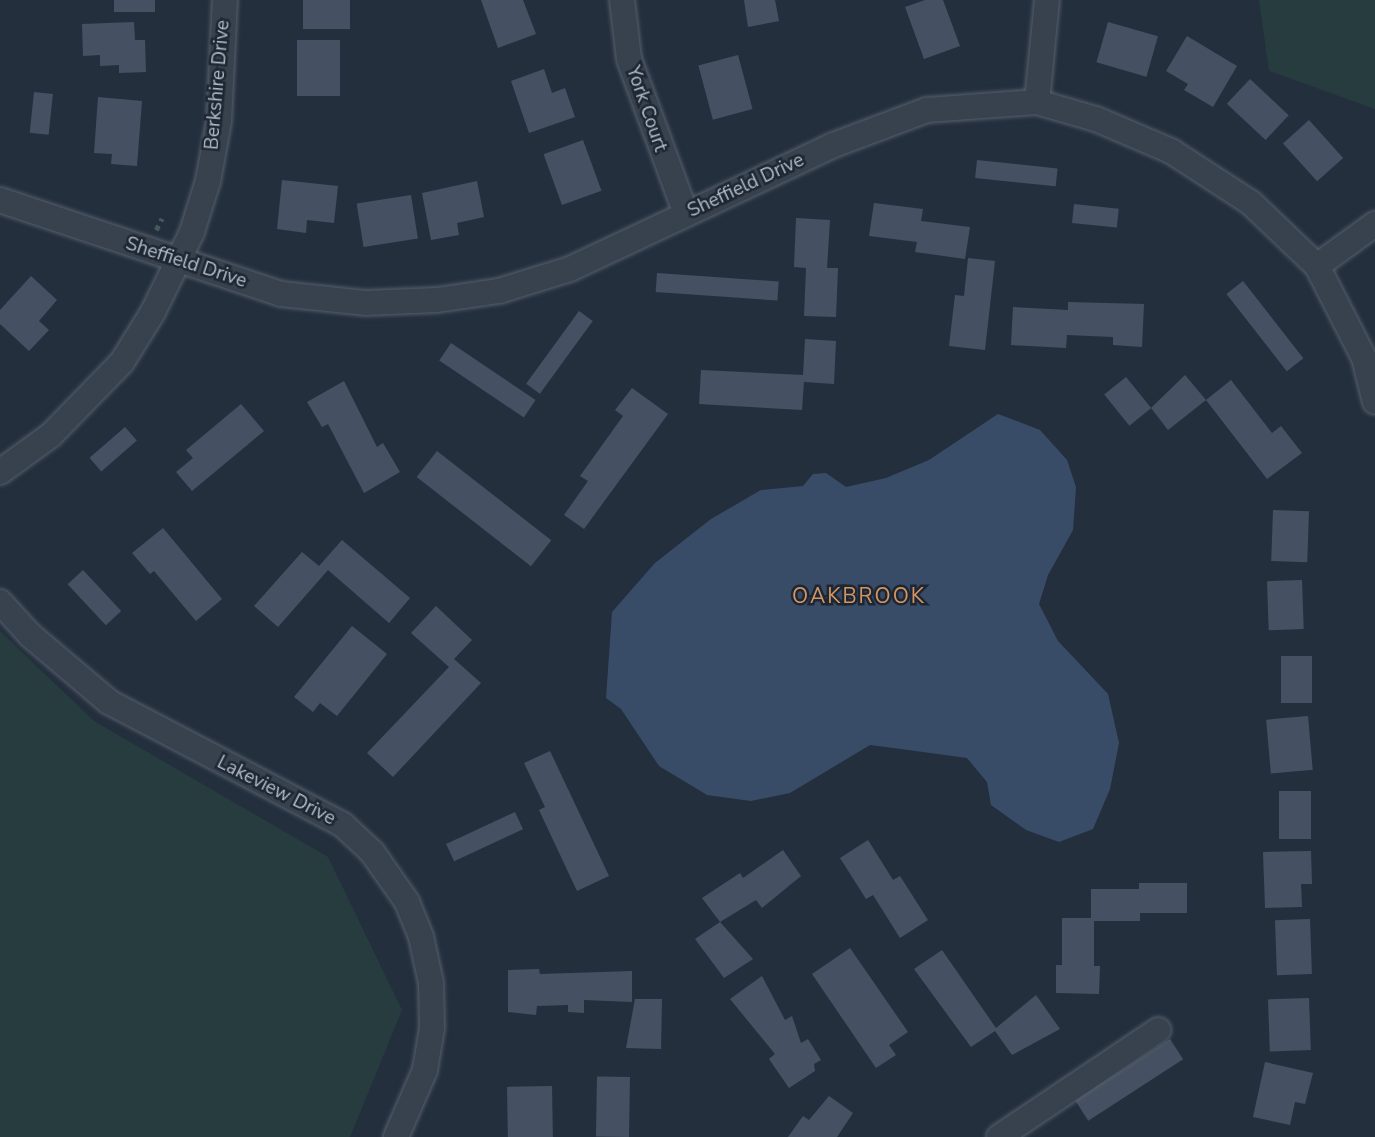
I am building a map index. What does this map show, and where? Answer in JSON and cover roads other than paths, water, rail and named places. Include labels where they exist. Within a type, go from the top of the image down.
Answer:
[{"type":"street","name":"Berkshire Drive","points":[[0,472],[51,435],[122,362],[153,312],[176,260],[192,232],[208,181],[219,121],[225,0]]},
{"type":"street","name":"York Court","points":[[622,0],[629,59],[685,214]]},
{"type":"street","points":[[1037,102],[1047,0]]},
{"type":"street","name":"Sheffield Drive","points":[[0,200],[281,294],[365,303],[437,300],[499,292],[570,269],[831,146],[927,110],[1037,102],[1096,120],[1171,151],[1251,203],[1317,267],[1364,358],[1375,402]]},
{"type":"street","points":[[1317,267],[1375,224]]},
{"type":"street","name":"Lakeview Drive","points":[[0,602],[30,635],[109,702],[343,825],[372,852],[407,902],[421,937],[431,983],[432,1028],[425,1070],[401,1136]]},
{"type":"street","points":[[999,1137],[1158,1030]]},
{"type":"water","points":[[998,414],[1040,430],[1067,460],[1076,487],[1073,530],[1048,575],[1039,604],[1058,641],[1108,694],[1119,743],[1110,789],[1093,829],[1059,842],[1026,830],[991,805],[987,782],[967,758],[870,745],[790,793],[751,801],[707,795],[659,766],[621,709],[606,698],[612,612],[655,563],[711,519],[761,490],[803,486],[813,474],[826,473],[846,487],[886,478],[929,460]]},
{"type":"district","name":"OAKBROOK","points":[[859,596]]}]
